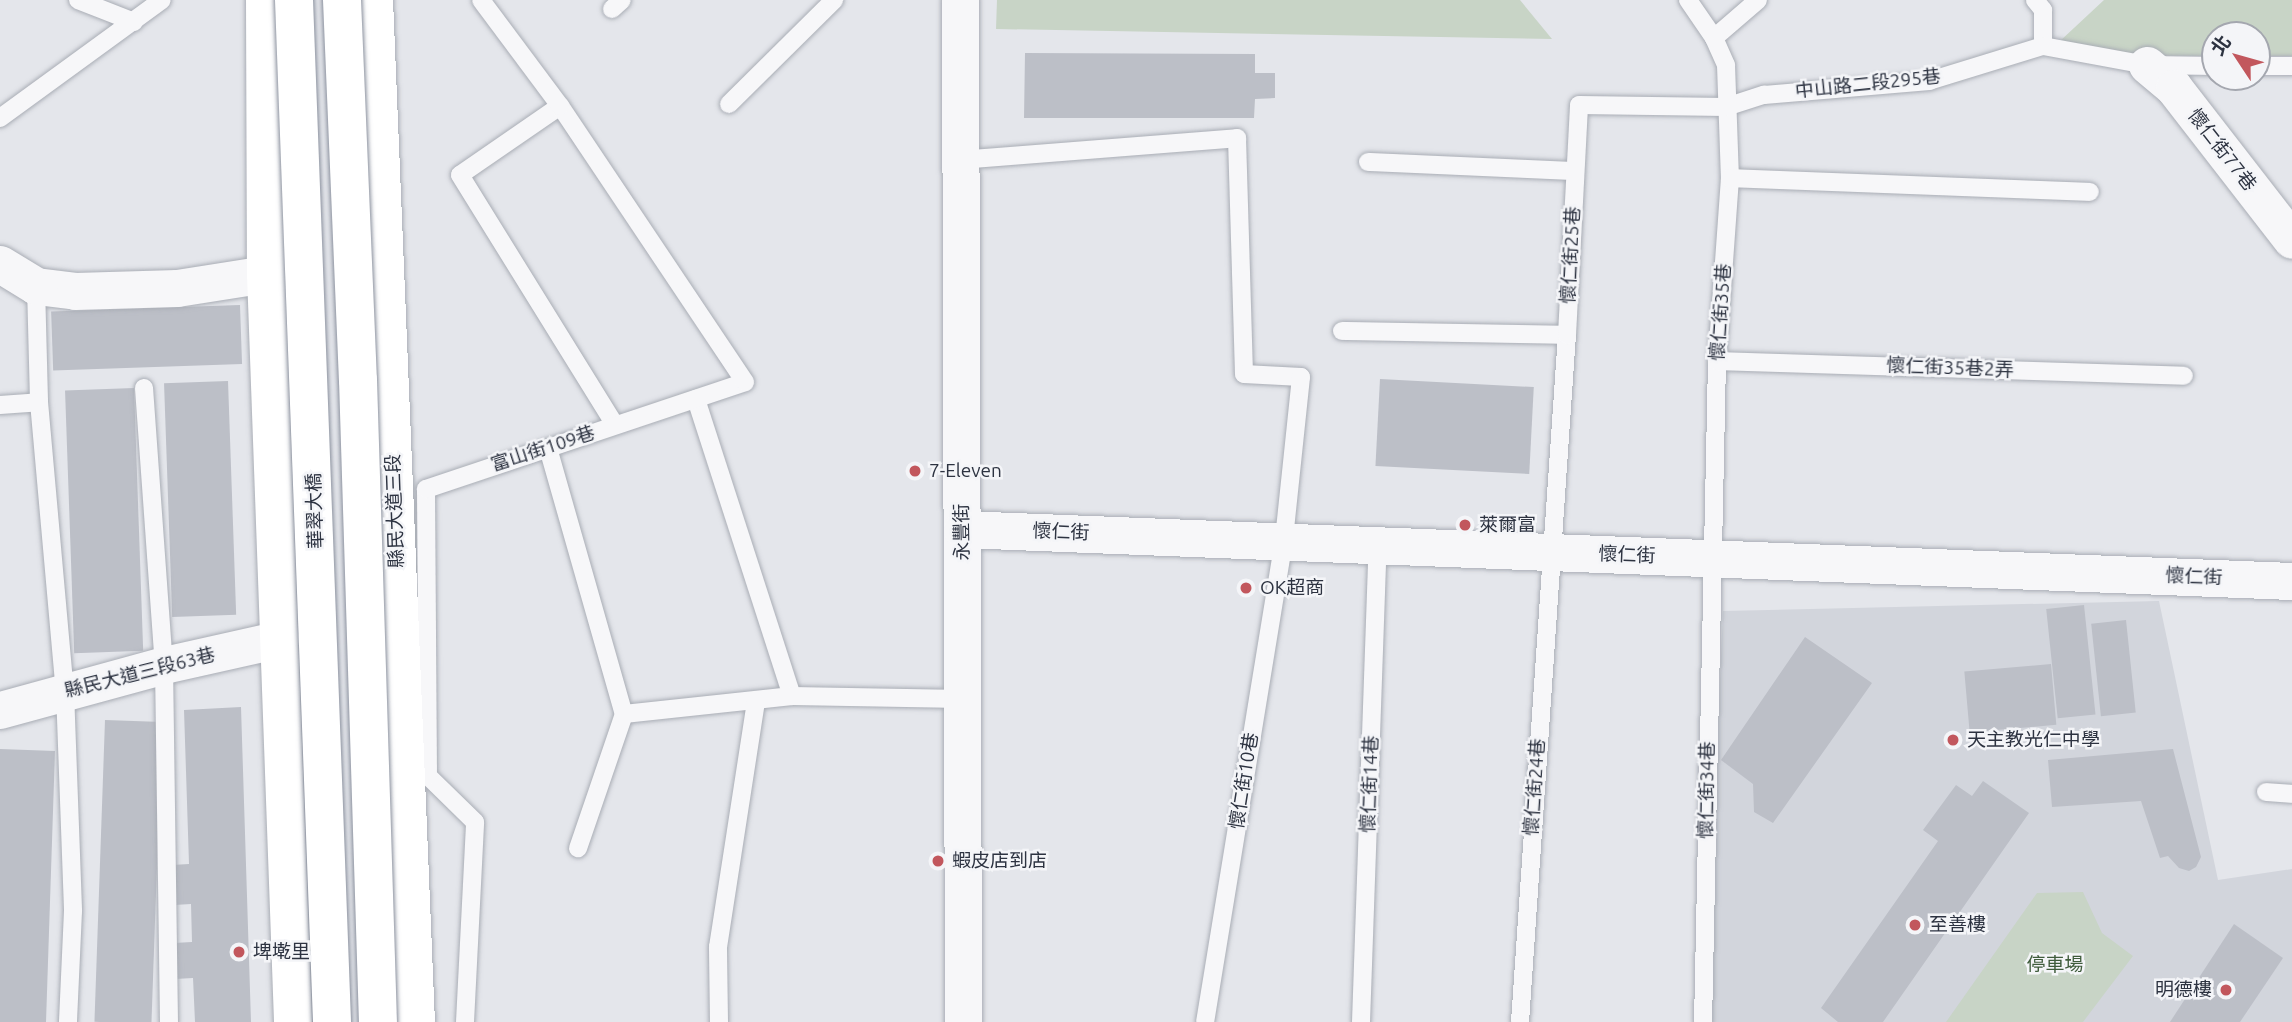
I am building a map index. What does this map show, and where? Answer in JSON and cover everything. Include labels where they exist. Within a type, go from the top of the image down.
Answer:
[{"type":"main road","points":[[265,0],[266,274],[293,1022]]},
{"type":"main road","name":"華翠大橋","points":[[294,0],[332,1022]]},
{"type":"main road","points":[[342,0],[359,394],[378,1022]]},
{"type":"main road","name":"縣民大道三段","points":[[373,0],[416,1022]]},
{"type":"street","name":"永豐街","points":[[960,0],[963,1022]]},
{"type":"street","name":"懷仁街77巷","points":[[2147,65],[2174,88],[2292,240]]},
{"type":"street","points":[[0,264],[36,286],[75,291],[177,288],[266,274]]},
{"type":"street","name":"懷仁街","points":[[962,529],[2292,581]]},
{"type":"street","name":"縣民大道三段63巷","points":[[0,710],[164,665],[280,639]]},
{"type":"lane","points":[[78,0],[134,22]]},
{"type":"lane","points":[[0,118],[162,0]]},
{"type":"lane","name":"富山街109巷","points":[[465,1022],[475,822],[428,776],[426,489],[745,382],[560,106],[481,0]]},
{"type":"lane","points":[[729,104],[834,0]]},
{"type":"lane","points":[[1688,0],[1714,38],[1758,0]]},
{"type":"lane","points":[[2035,0],[2043,10],[2043,46]]},
{"type":"lane","name":"懷仁街35巷","points":[[1711,558],[1717,361],[1730,178],[1726,65],[1714,38]]},
{"type":"lane","name":"中山路二段295巷","points":[[1726,107],[1764,95],[1929,81],[2043,46],[2147,65],[2201,66]]},
{"type":"lane","points":[[2271,66],[2292,66]]},
{"type":"lane","name":"懷仁街25巷","points":[[1550,552],[1567,335],[1579,105],[1726,107]]},
{"type":"lane","points":[[560,106],[460,175],[615,425]]},
{"type":"lane","name":"懷仁街10巷","points":[[959,160],[1237,138],[1244,374],[1301,377],[1284,540],[1205,1022]]},
{"type":"lane","points":[[1368,162],[1575,171]]},
{"type":"lane","points":[[1730,178],[2090,192]]},
{"type":"lane","points":[[36,286],[39,402],[65,691],[73,911],[68,1022]]},
{"type":"lane","points":[[1342,331],[1567,335]]},
{"type":"lane","name":"懷仁街35巷2弄","points":[[1717,361],[2184,376]]},
{"type":"lane","points":[[144,388],[164,665],[169,1022]]},
{"type":"lane","points":[[696,399],[792,696]]},
{"type":"lane","points":[[0,405],[39,402]]},
{"type":"lane","points":[[548,448],[624,714],[578,848]]},
{"type":"lane","name":"懷仁街14巷","points":[[1362,1022],[1378,545]]},
{"type":"lane","name":"懷仁街24巷","points":[[1520,1022],[1550,552]]},
{"type":"lane","name":"懷仁街34巷","points":[[1703,1022],[1711,558]]},
{"type":"lane","points":[[624,714],[792,696],[963,699]]},
{"type":"lane","points":[[719,1022],[718,947],[756,701]]},
{"type":"lane","points":[[2266,792],[2292,794]]},
{"type":"shaded area","name":"天主教光仁中學","points":[[2159,601],[2218,880],[2292,869],[2292,1022],[1705,1022],[1723,611]]},
{"type":"green space","points":[[997,0],[1520,0],[1552,39],[996,29]]},
{"type":"green space","points":[[2104,0],[2292,0],[2292,56],[2271,56],[2271,21],[2201,21],[2201,56],[2045,55]]},
{"type":"green space","name":"停車場","points":[[2083,892],[2102,933],[2133,956],[2083,1022],[1946,1022],[2037,893]]},
{"type":"building","points":[[1025,53],[1255,54],[1255,73],[1275,73],[1275,98],[1255,99],[1254,118],[1024,118]]},
{"type":"building","points":[[240,305],[242,364],[53,371],[51,312]]},
{"type":"building","points":[[1380,379],[1534,387],[1529,474],[1375,466]]},
{"type":"building","points":[[228,381],[236,615],[172,617],[164,383]]},
{"type":"building","points":[[134,388],[143,651],[74,653],[65,390]]},
{"type":"building","points":[[2084,605],[2095,714],[2058,718],[2046,609]]},
{"type":"building","points":[[2126,620],[2136,712],[2101,716],[2091,624]]},
{"type":"building","points":[[1805,637],[1872,683],[1773,823],[1754,812],[1753,784],[1721,760]]},
{"type":"building","points":[[2051,664],[2056,725],[1970,732],[1964,672]]},
{"type":"building","points":[[241,707],[251,1022],[195,1022],[193,978],[175,979],[174,943],[192,942],[191,904],[174,905],[172,865],[189,864],[184,710]]},
{"type":"building","points":[[105,720],[162,722],[151,1022],[94,1022]]},
{"type":"building","points":[[0,749],[55,751],[46,1022],[0,1022]]},
{"type":"building","points":[[2173,749],[2201,857],[2196,867],[2189,871],[2179,868],[2168,856],[2160,858],[2141,801],[2052,807],[2048,760]]},
{"type":"building","name":"至善樓","points":[[1983,781],[2029,813],[1883,1022],[1838,1022],[1821,1008],[1938,841],[1923,830],[1956,785],[1972,796]]},
{"type":"building","name":"明德樓","points":[[2234,924],[2283,958],[2240,1022],[2170,1022]]},
{"type":"place","name":"7-Eleven","points":[[915,471]]},
{"type":"place","name":"萊爾富","points":[[1465,525]]},
{"type":"place","name":"OK超商","points":[[1246,588]]},
{"type":"place","name":"天主教光仁中學","points":[[1953,740]]},
{"type":"place","name":"蝦皮店到店","points":[[938,861]]},
{"type":"place","name":"至善樓","points":[[1915,925]]},
{"type":"place","name":"埤墘里","points":[[239,952]]},
{"type":"place","name":"明德樓","points":[[2226,990]]}]
